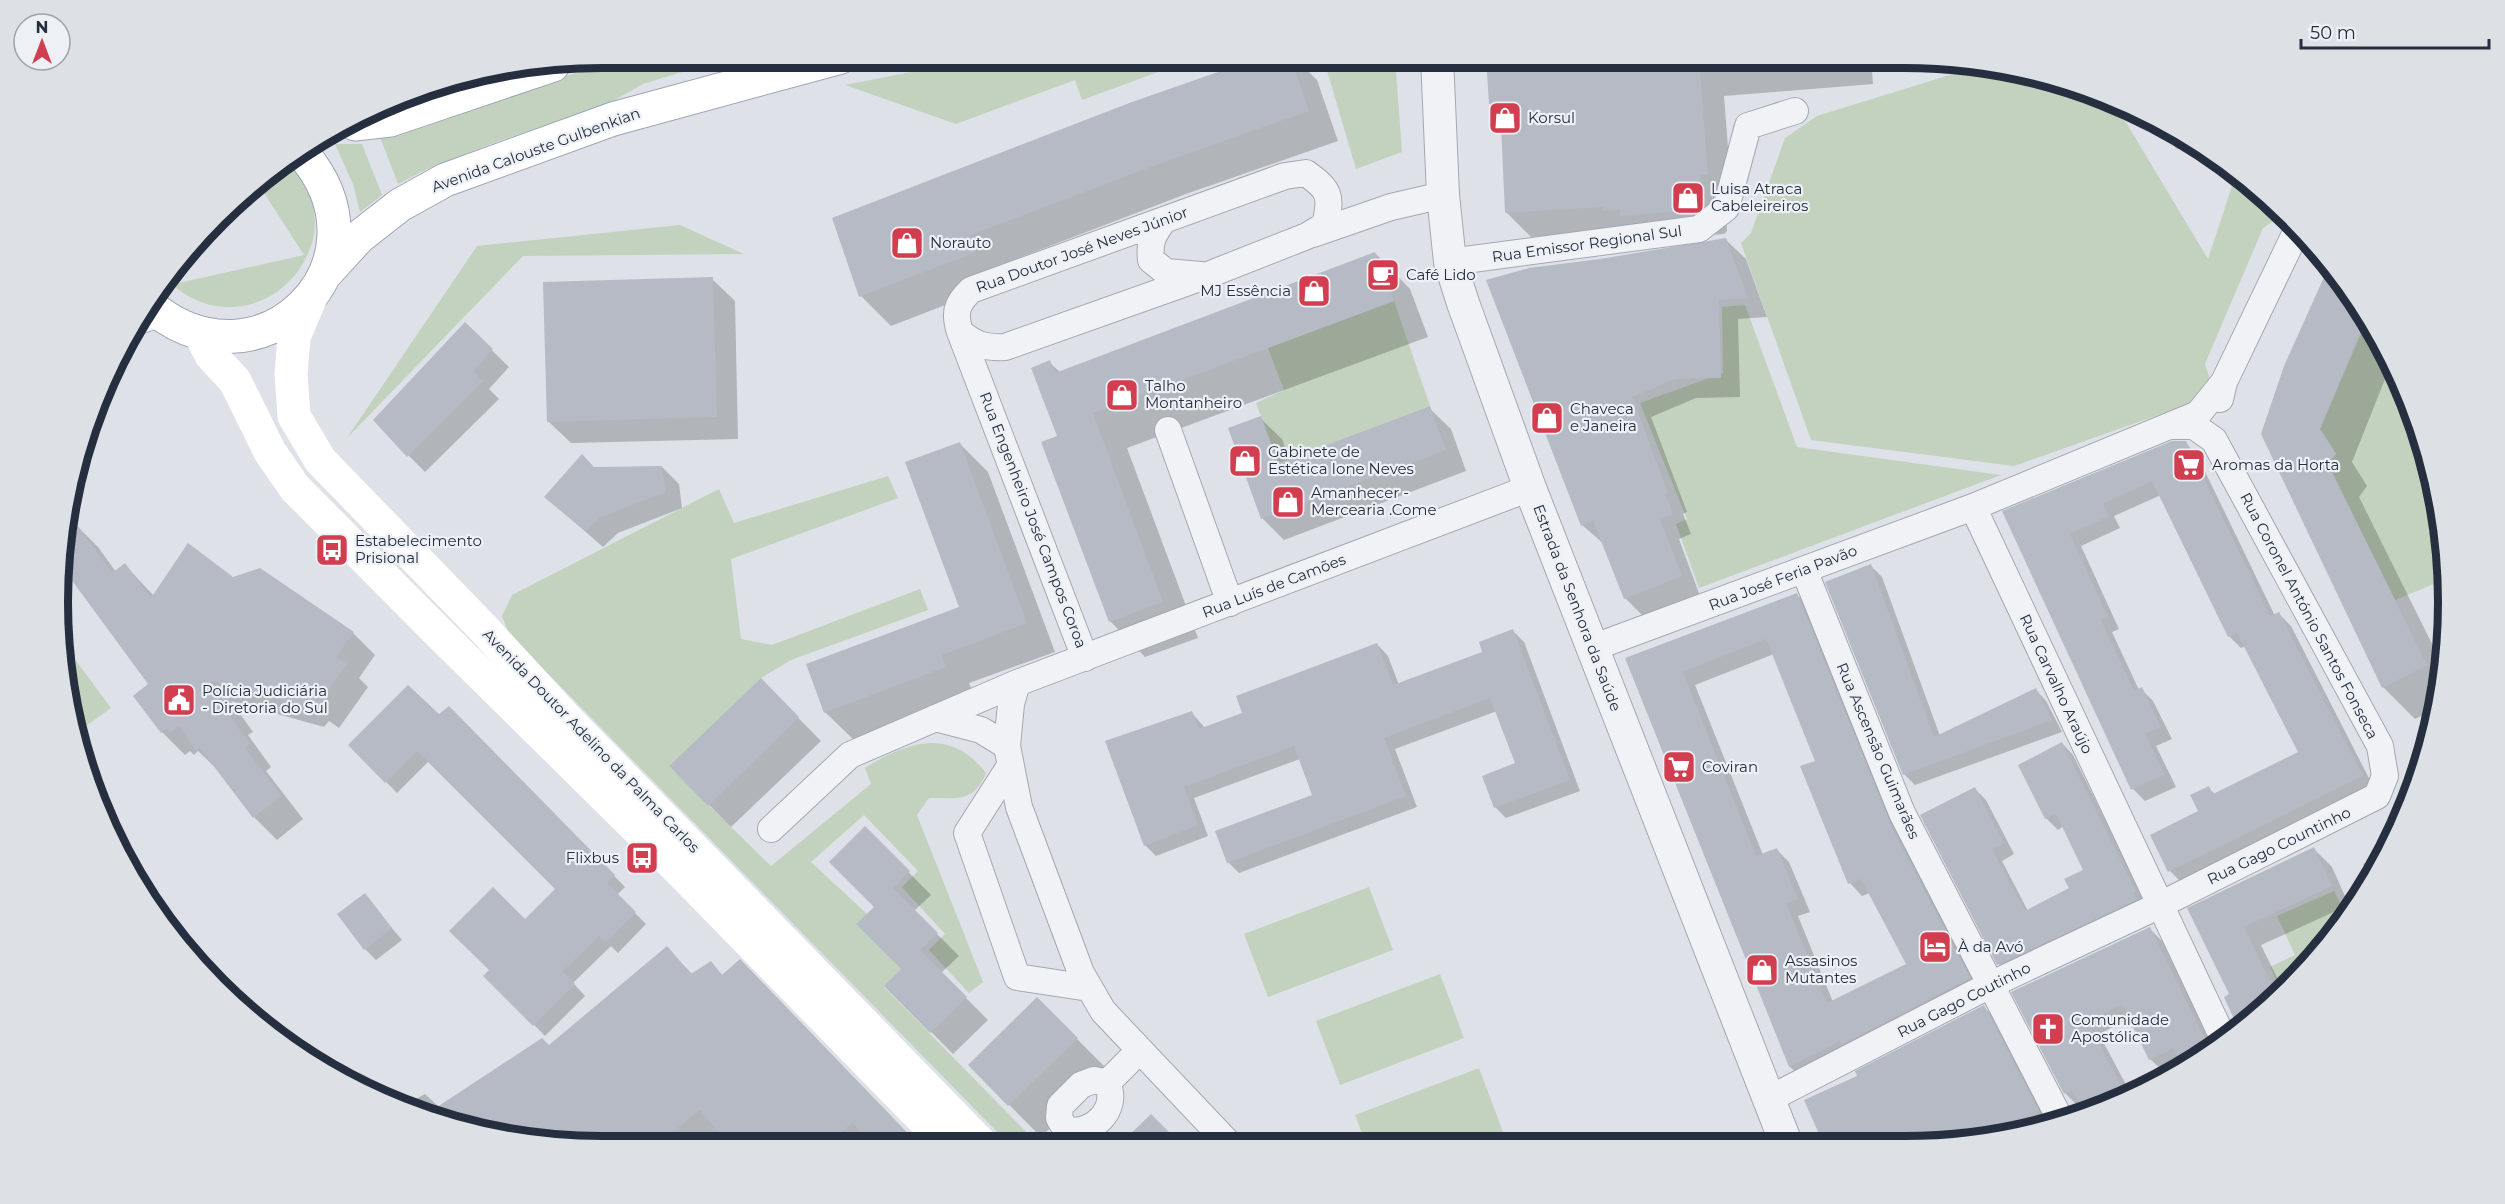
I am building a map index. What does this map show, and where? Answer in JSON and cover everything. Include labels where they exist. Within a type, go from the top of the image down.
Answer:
[{"type":"main road","points":[[613,119],[653,86],[716,68]]},
{"type":"main road","name":"Avenida Calouste Gulbenkian","points":[[319,285],[359,237],[400,205],[445,180],[613,119],[801,68]]},
{"type":"main road","points":[[366,123],[390,120],[532,72]]},
{"type":"main road","points":[[152,315],[200,334],[230,338],[260,332],[288,318],[319,285],[335,239],[333,204],[319,172],[306,157]]},
{"type":"main road","name":"Avenida Doutor Adelino da Palma Carlos","points":[[319,285],[294,337],[291,374],[294,416],[320,460],[480,625],[570,723],[973,1136]]},
{"type":"main road","name":"Avenida Doutor Adelino da Palma Carlos","points":[[200,334],[211,355],[235,381],[270,452],[296,488],[413,608],[682,873],[939,1136]]},
{"type":"street","name":"Estrada da Senhora da Saúde","points":[[1437,68],[1443,195],[1450,262],[1530,488],[1783,1136]]},
{"type":"street","name":"Rua Emissor Regional Sul","points":[[1450,262],[1699,229],[1726,208],[1748,126],[1796,111]]},
{"type":"street","name":"Rua Doutor José Neves Júnior","points":[[1307,236],[1325,225],[1330,205],[1325,186],[1306,172],[1285,176],[971,290],[958,303],[956,318],[960,332],[971,341],[987,348],[1005,347],[1208,275],[1307,236],[1391,207],[1443,195]]},
{"type":"street","points":[[1164,220],[1153,233],[1149,247],[1151,260],[1166,272],[1208,275]]},
{"type":"street","points":[[2214,440],[2214,420],[2224,382],[2293,237]]},
{"type":"street","points":[[1109,240],[1126,243],[1132,247],[1139,252],[1146,265],[1143,283],[1125,305]]},
{"type":"street","name":"Rua Engenheiro José Campos Coroa","points":[[960,332],[1085,658]]},
{"type":"street","points":[[981,382],[982,366],[992,354],[1005,347]]},
{"type":"street","points":[[1973,507],[2198,414],[2224,382]]},
{"type":"street","points":[[2163,428],[2194,426],[2214,440]]},
{"type":"street","points":[[1168,430],[1230,603]]},
{"type":"street","name":"Rua Coronel António Santos Fonseca","points":[[2214,440],[2380,746],[2385,776]]},
{"type":"street","name":"Rua Luís de Camões","points":[[771,829],[850,755],[1017,683],[1530,488]]},
{"type":"street","name":"Rua José Feria Pavão","points":[[1592,648],[1973,507]]},
{"type":"street","name":"Rua Carvalho Araújo","points":[[1973,507],[2220,1032]]},
{"type":"street","name":"Rua Ascensão Guimarães","points":[[1804,570],[1902,813],[1989,986],[2057,1113]]},
{"type":"street","points":[[1017,683],[1011,704],[1009,756],[1019,807],[1089,988],[1103,1011],[1221,1136]]},
{"type":"street","points":[[935,718],[981,730],[1009,756]]},
{"type":"street","points":[[1009,756],[967,833],[1017,977],[1089,988]]},
{"type":"street","name":"Rua Gago Countinho","points":[[2160,905],[2377,796],[2385,776]]},
{"type":"street","name":"Rua Gago Coutinho","points":[[1769,1099],[1989,986],[2160,905]]},
{"type":"street","points":[[1107,1083],[1139,1051]]},
{"type":"green space","points":[[588,68],[695,68],[643,84],[608,104],[496,142],[425,170],[398,184],[380,137],[424,127]]},
{"type":"green space","points":[[931,68],[1169,68],[1082,100],[1075,80],[956,124],[845,85]]},
{"type":"green space","points":[[1326,68],[1396,68],[1402,152],[1356,169]]},
{"type":"green space","points":[[1962,71],[2041,86],[2108,108],[2121,114],[2208,259],[2233,182],[2274,217],[2272,222],[2263,228],[2205,364],[2211,383],[2192,403],[2014,466],[1811,440],[1741,243],[1751,233],[1785,138],[1817,116]]},
{"type":"green space","points":[[335,144],[362,144],[382,195],[360,212],[353,184]]},
{"type":"green space","points":[[291,168],[309,191],[315,223],[308,254],[290,280],[264,299],[233,307],[200,301],[173,284],[174,283],[304,255],[262,190]]},
{"type":"green space","points":[[680,225],[744,254],[523,256],[347,438],[477,246]]},
{"type":"green space","points":[[1394,301],[1430,406],[1278,463],[1256,403],[1284,390],[1268,348]]},
{"type":"green space","points":[[1745,305],[1797,447],[2001,475],[1699,588],[1676,524],[1687,519],[1640,403],[1723,373],[1722,307]]},
{"type":"green space","points":[[2363,330],[2397,397],[2419,464],[2433,532],[2437,583],[2395,600],[2328,464],[2336,453],[2320,429]]},
{"type":"green space","points":[[888,476],[898,498],[731,559],[741,639],[772,645],[920,589],[928,610],[791,660],[761,678],[669,766],[771,866],[871,784],[865,768],[881,759],[897,751],[928,743],[944,744],[973,758],[986,773],[976,790],[963,797],[929,798],[917,815],[983,982],[969,993],[929,950],[945,934],[902,887],[918,871],[864,815],[811,862],[867,914],[857,923],[901,969],[884,987],[1030,1136],[1001,1136],[509,634],[502,616],[512,595],[719,489],[734,523]]},
{"type":"green space","points":[[70,653],[111,708],[83,728]]},
{"type":"green space","points":[[1369,887],[1393,950],[1268,997],[1244,934]]},
{"type":"green space","points":[[2334,891],[2342,907],[2305,954],[2277,983],[2270,967],[2295,955],[2277,916]]},
{"type":"green space","points":[[1440,974],[1464,1038],[1340,1085],[1316,1021]]},
{"type":"green space","points":[[1479,1068],[1503,1132],[1492,1136],[1363,1136],[1355,1115]]},
{"type":"building","points":[[1229,68],[1294,68],[1309,111],[1156,165],[971,235],[976,252],[859,297],[832,218],[1132,102]]},
{"type":"building","points":[[1487,68],[1700,68],[1708,175],[1701,175],[1703,207],[1699,210],[1620,216],[1620,210],[1603,211],[1603,207],[1505,213],[1500,103],[1489,104]]},
{"type":"building","points":[[1726,238],[1748,298],[1719,300],[1721,378],[1675,379],[1632,397],[1668,493],[1665,494],[1673,514],[1660,519],[1682,576],[1624,599],[1593,521],[1581,526],[1486,280],[1529,268]]},
{"type":"building","points":[[1375,252],[1394,301],[1093,413],[1163,602],[1109,622],[1041,442],[1057,436],[1031,368],[1050,360],[1055,373]]},
{"type":"building","points":[[2325,275],[2362,328],[2320,429],[2336,454],[2328,464],[2427,665],[2382,688],[2261,434],[2284,366]]},
{"type":"building","points":[[713,277],[717,417],[547,422],[543,282]]},
{"type":"building","points":[[465,322],[493,349],[473,371],[483,381],[407,457],[373,420]]},
{"type":"building","points":[[1430,406],[1446,450],[1261,519],[1228,428],[1261,416],[1278,463]]},
{"type":"building","points":[[2172,441],[2186,441],[2270,616],[2279,612],[2363,776],[2168,872],[2150,835],[2198,811],[2190,795],[2209,786],[2213,794],[2298,752],[2237,633],[2228,637],[2152,481],[2103,504],[2109,516],[2070,534],[2108,617],[2101,620],[2134,691],[2142,687],[2161,727],[2145,734],[2165,774],[2131,790],[2002,511]]},
{"type":"building","points":[[960,442],[1027,623],[942,655],[946,667],[824,713],[806,664],[959,607],[905,462]]},
{"type":"building","points":[[582,454],[594,467],[662,466],[666,492],[601,517],[585,531],[544,497]]},
{"type":"building","points":[[74,521],[112,573],[125,563],[151,598],[188,543],[233,577],[260,568],[354,632],[336,657],[347,664],[316,707],[306,700],[301,706],[211,681],[232,709],[227,712],[250,744],[245,748],[282,796],[253,818],[200,748],[196,751],[179,726],[170,733],[167,729],[161,733],[133,696],[148,684],[69,576]]},
{"type":"building","points":[[1871,564],[1934,737],[2036,688],[2052,720],[1903,775],[1825,582]]},
{"type":"building","points":[[1797,593],[1893,830],[1970,978],[1841,1045],[1840,1041],[1789,1067],[1625,658]],"holes":[[[1766,639],[1815,761],[1800,766],[1848,884],[1861,879],[1906,964],[1827,1003],[1786,903],[1798,899],[1777,848],[1756,856],[1683,672]]]},
{"type":"building","points":[[1513,629],[1570,780],[1494,808],[1482,776],[1515,763],[1490,698],[1384,738],[1406,796],[1227,863],[1215,831],[1312,795],[1294,746],[1184,787],[1198,825],[1144,846],[1105,741],[1192,711],[1199,729],[1242,713],[1236,696],[1377,643],[1393,685],[1482,652],[1479,642]]},
{"type":"building","points":[[761,678],[799,717],[708,806],[669,766]]},
{"type":"building","points":[[408,685],[439,714],[449,706],[615,875],[607,883],[636,912],[606,943],[599,936],[563,971],[575,984],[533,1026],[483,976],[489,970],[449,931],[493,887],[525,919],[555,889],[417,751],[385,783],[348,745]]},
{"type":"building","points":[[2062,742],[2136,891],[2133,893],[2136,900],[1997,965],[1920,815],[1975,787],[2004,843],[1992,849],[2025,911],[2069,888],[2064,879],[2083,870],[2056,814],[2045,819],[2018,765]]},
{"type":"building","points":[[865,826],[910,871],[893,888],[938,933],[920,950],[967,997],[930,1033],[884,986],[901,969],[856,924],[874,907],[829,862]]},
{"type":"building","points":[[2314,847],[2332,886],[2244,927],[2273,987],[2235,1021],[2224,997],[2229,994],[2187,908]]},
{"type":"building","points":[[365,893],[392,928],[364,950],[337,914]]},
{"type":"building","points":[[2150,927],[2206,1041],[2178,1060],[2173,1048],[2149,1060],[2122,1004],[2088,1022],[2123,1089],[2080,1106],[2072,1090],[2064,1094],[2011,992]]},
{"type":"building","points":[[667,946],[691,974],[711,961],[722,975],[740,959],[910,1136],[864,1136],[853,1123],[835,1136],[722,1136],[700,1110],[668,1136],[567,1135],[498,1126],[434,1109],[542,1038],[549,1045]]},
{"type":"building","points":[[1037,997],[1078,1038],[1008,1106],[968,1065]]},
{"type":"building","points":[[1984,1005],[2038,1109],[2036,1111],[2039,1118],[1973,1132],[1938,1135],[1820,1136],[1804,1100],[1857,1076],[1855,1071]]},
{"type":"building","points":[[1151,1114],[1173,1136],[1128,1136]]},
{"type":"place","name":"Korsul","points":[[1505,118]]},
{"type":"place","name":"Luisa Atraca Cabeleireiros","points":[[1688,198]]},
{"type":"place","name":"Norauto","points":[[907,243]]},
{"type":"place","name":"Café Lido","points":[[1383,275]]},
{"type":"place","name":"MJ Essência","points":[[1314,291]]},
{"type":"place","name":"Talho Montanheiro","points":[[1122,395]]},
{"type":"place","name":"Chaveca e Janeira","points":[[1547,418]]},
{"type":"place","name":"Gabinete de Estética Ione Neves","points":[[1245,461]]},
{"type":"place","name":"Aromas da Horta","points":[[2189,465]]},
{"type":"place","name":"Amanhecer - Mercearia .Come","points":[[1288,502]]},
{"type":"place","name":"Estabelecimento Prisional","points":[[332,550]]},
{"type":"place","name":"Polícia Judiciária - Diretoria do Sul","points":[[179,700]]},
{"type":"place","name":"Coviran","points":[[1679,767]]},
{"type":"place","name":"Flixbus","points":[[642,858]]},
{"type":"place","name":"À da Avó","points":[[1935,947]]},
{"type":"place","name":"Assasinos Mutantes","points":[[1762,970]]},
{"type":"place","name":"Comunidade Apostólica","points":[[2048,1029]]}]
